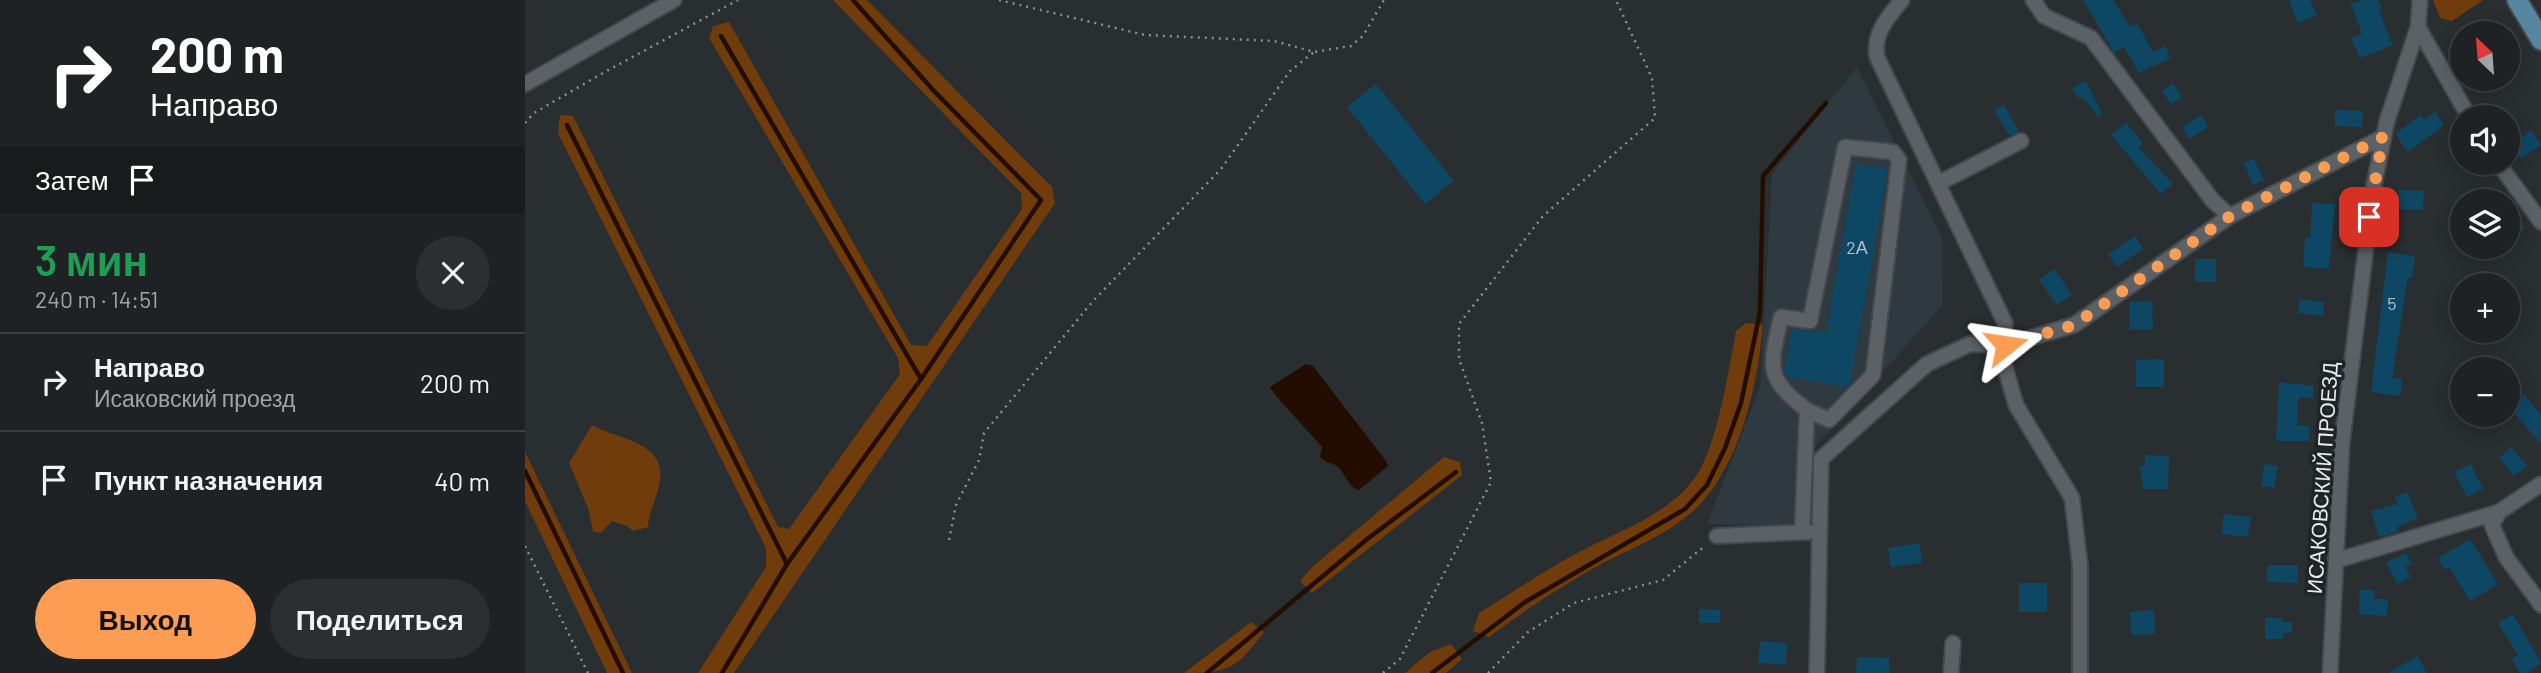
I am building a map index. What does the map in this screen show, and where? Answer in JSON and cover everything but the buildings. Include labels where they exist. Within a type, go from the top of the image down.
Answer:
[{"type":"main road","points":[[2517,0],[2541,40]]},
{"type":"street","points":[[525,84],[674,0]]},
{"type":"street","points":[[1902,0],[1878,33],[1875,44],[1877,57],[2005,323],[2006,372],[2016,405],[2072,498],[2080,565],[2080,673]]},
{"type":"street","points":[[2033,0],[2044,16],[2091,38],[2213,201],[2230,216]]},
{"type":"street","name":"ИСАКОВСКИЙ ПРОЕЗД","points":[[2330,673],[2338,560],[2342,443],[2373,190],[2383,137],[2418,27],[2420,0]]},
{"type":"street","points":[[2418,27],[2462,105]]},
{"type":"street","points":[[1817,673],[1821,459],[1927,364],[1970,344],[2006,345],[2074,325],[2230,216],[2383,137]]},
{"type":"street","points":[[1938,183],[2021,141]]},
{"type":"street","points":[[1845,147],[1893,152],[1899,160],[1873,375],[1829,420],[1807,410],[1781,391],[1771,361],[1780,317],[1810,321],[1845,147]]},
{"type":"street","points":[[2507,175],[2541,222]]},
{"type":"street","points":[[1801,532],[1807,410]]},
{"type":"street","points":[[2338,560],[2499,512],[2541,484]]},
{"type":"street","points":[[2499,512],[2492,526],[2506,557],[2541,605]]},
{"type":"street","points":[[1717,536],[1818,532]]},
{"type":"street","points":[[1951,673],[1953,643]]},
{"type":"path","points":[[525,123],[534,113],[603,73],[738,0]]},
{"type":"path","points":[[999,0],[1145,35],[1274,41],[1314,52],[1351,46],[1363,36],[1384,0]]},
{"type":"path","points":[[1383,673],[1400,659],[1491,482],[1482,423],[1459,359],[1459,324],[1543,216],[1655,118],[1652,78],[1616,0]]},
{"type":"path","points":[[949,540],[956,505],[979,460],[984,433],[1093,301],[1221,169],[1290,71],[1314,52]]},
{"type":"path","points":[[1488,673],[1528,632],[1574,603],[1663,580],[1717,536]]},
{"type":"path","points":[[525,545],[588,673]]},
{"type":"shaded area","points":[[833,0],[867,0],[1052,187],[1055,203],[734,673],[698,673],[766,567],[766,548],[558,133],[560,115],[573,116],[778,527],[789,529],[900,374],[898,358],[709,38],[713,26],[729,22],[911,345],[927,346],[1022,209],[1021,193]]},
{"type":"shaded area","points":[[2433,0],[2483,0],[2452,21],[2440,18]]},
{"type":"shaded area","points":[[1857,67],[1942,238],[1943,305],[1810,452],[1802,526],[1707,524],[1760,387],[1772,174]]},
{"type":"shaded area","points":[[1746,323],[1763,325],[1747,415],[1720,478],[1696,509],[1670,529],[1568,583],[1489,637],[1473,631],[1479,613],[1558,564],[1659,511],[1685,489],[1696,476],[1710,446],[1736,331]]},
{"type":"shaded area","points":[[1306,364],[1313,366],[1386,461],[1388,466],[1359,490],[1352,486],[1335,465],[1320,457],[1322,447],[1270,387]]},
{"type":"shaded area","points":[[592,425],[637,443],[655,457],[660,467],[660,480],[648,527],[633,531],[612,521],[601,533],[593,531],[588,508],[569,463]]},
{"type":"shaded area","points":[[525,452],[632,673],[607,673],[525,501]]},
{"type":"shaded area","points":[[1444,457],[1460,462],[1462,475],[1312,593],[1300,581],[1311,568]]},
{"type":"shaded area","points":[[1251,622],[1264,632],[1238,661],[1222,670],[1184,673]]},
{"type":"shaded area","points":[[1451,644],[1462,659],[1446,673],[1405,673],[1430,652]]},
{"type":"waterway","points":[[722,673],[787,564],[921,379],[1041,200],[934,91],[853,0]]},
{"type":"waterway","points":[[721,36],[921,379]]},
{"type":"waterway","points":[[1432,673],[1525,602],[1685,509],[1707,485],[1725,448],[1741,403],[1760,312],[1763,176],[1826,103]]},
{"type":"waterway","points":[[567,125],[787,564]]},
{"type":"waterway","points":[[525,471],[623,673]]},
{"type":"waterway","points":[[1207,673],[1366,540],[1456,472]]},
{"type":"route","points":[[2006,345],[2074,325],[2230,216],[2383,137],[2369,217]]}]
